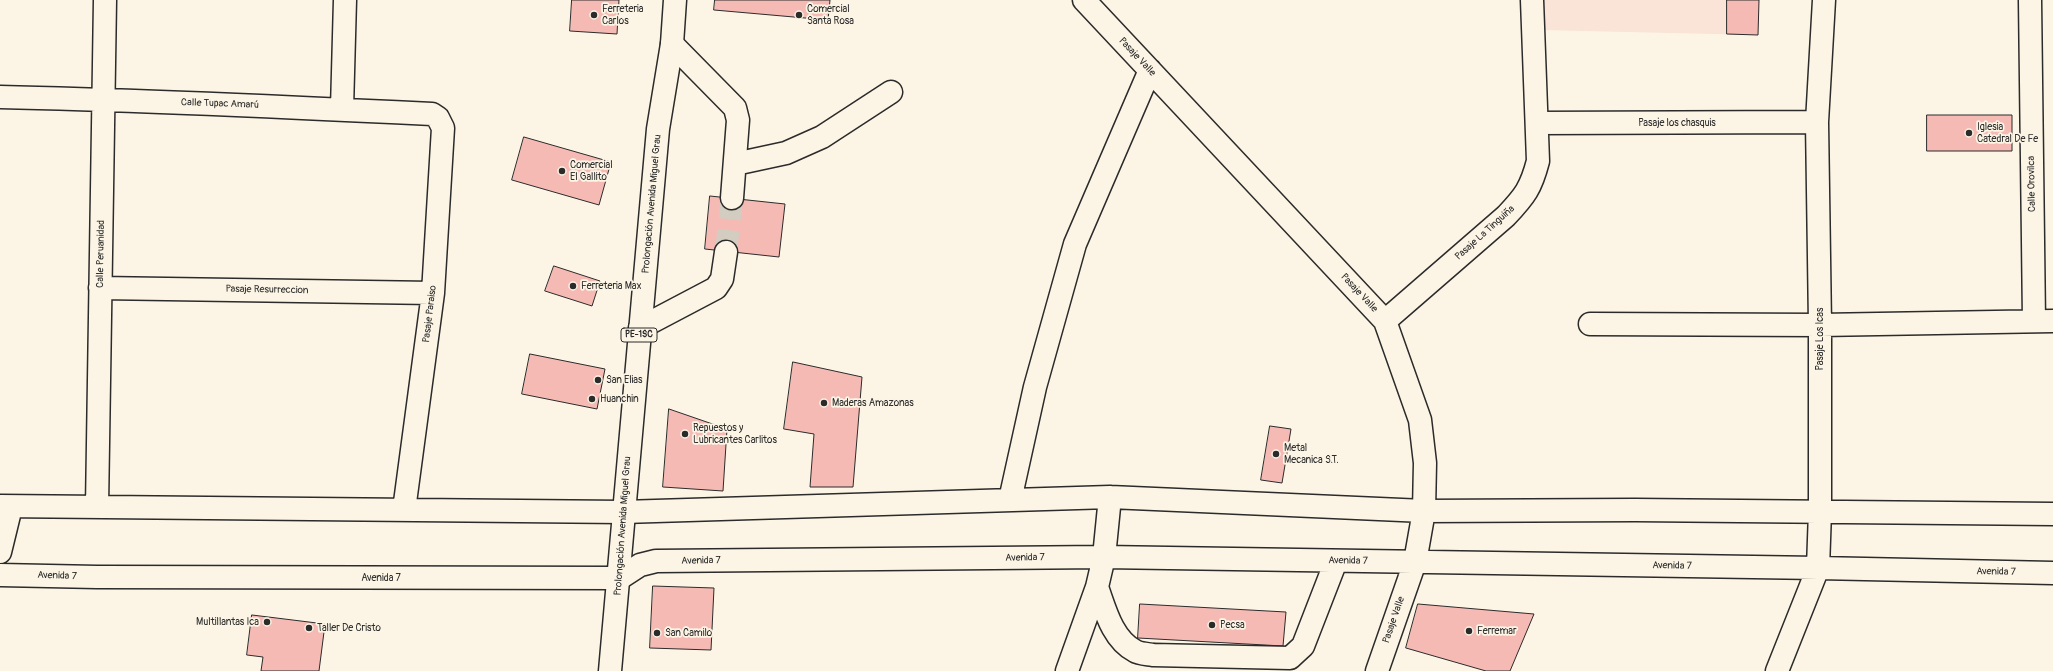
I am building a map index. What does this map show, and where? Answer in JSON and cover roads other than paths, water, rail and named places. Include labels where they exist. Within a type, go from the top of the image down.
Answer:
[{"type":"street","name":"Calle Peruanidad","points":[[97,507],[105,0]]},
{"type":"street","points":[[342,109],[345,0]]},
{"type":"street","name":"Prolongación Avenida Miguel Grau","points":[[610,671],[620,578],[623,512],[658,129],[672,44],[675,0]]},
{"type":"street","name":"Pasaje Valle","points":[[1084,0],[1385,321],[1420,420],[1425,464],[1424,511],[1415,562],[1377,671]]},
{"type":"street","name":"Pasaje La Tinguiña","points":[[1385,321],[1506,216],[1532,183],[1538,161],[1532,0]]},
{"type":"street","name":"Pasaje Los Icas","points":[[1777,671],[1818,568],[1820,511],[1820,325],[1817,122],[1824,0]]},
{"type":"street","name":"Calle Orovilca","points":[[2030,0],[2043,321]]},
{"type":"street","points":[[672,44],[735,108],[738,120],[732,198]]},
{"type":"street","points":[[1010,500],[1036,387],[1075,244],[1150,70]]},
{"type":"street","points":[[735,164],[786,153],[822,137],[891,92]]},
{"type":"street","name":"Calle Tupac Amarú","points":[[0,97],[103,99],[342,109],[432,114],[438,118]]},
{"type":"street","name":"Pasaje Paraiso","points":[[404,510],[434,293],[443,128],[438,118]]},
{"type":"street","name":"Pasaje los chasquis","points":[[1537,123],[1817,122]]},
{"type":"street","points":[[640,328],[716,288],[722,279],[726,252]]},
{"type":"street","name":"Pasaje Resurreccion","points":[[100,288],[434,293]]},
{"type":"street","points":[[1590,324],[1820,325],[2043,321]]},
{"type":"street","points":[[1067,671],[1097,587],[1104,557],[1110,497]]},
{"type":"street","points":[[0,552],[5,507],[623,512],[1110,497],[1424,511],[1820,511],[2053,514]]},
{"type":"street","name":"Avenida 7","points":[[0,575],[105,577],[620,578],[640,565],[656,561],[1104,557],[2053,573]]},
{"type":"street","points":[[1097,587],[1109,621],[1122,640],[1135,651],[1153,655],[1290,658],[1303,646],[1336,561]]},
{"type":"tunnel","points":[[726,252],[732,198]]},
{"type":"place","name":"Ferreteria Carlos","points":[[594,15]]},
{"type":"place","name":"Comercial Santa Rosa","points":[[799,15]]},
{"type":"place","name":"Iglesia Catedral De Fe","points":[[1969,133]]},
{"type":"place","name":"Comercial El Gallito","points":[[562,171]]},
{"type":"place","name":"Ferreteria Max","points":[[573,286]]},
{"type":"place","name":"San Elias","points":[[598,380]]},
{"type":"place","name":"Huanchin","points":[[592,399]]},
{"type":"place","name":"Maderas Amazonas","points":[[824,403]]},
{"type":"place","name":"Repuestos y Lubricantes Carlitos","points":[[685,434]]},
{"type":"place","name":"Metal Mecanica S.T.","points":[[1276,454]]},
{"type":"place","name":"Multillantas Ica","points":[[267,622]]},
{"type":"place","name":"Pecsa","points":[[1212,625]]},
{"type":"place","name":"Taller De Cristo","points":[[309,628]]},
{"type":"place","name":"Ferremar","points":[[1469,631]]},
{"type":"place","name":"San Camilo","points":[[657,633]]}]
